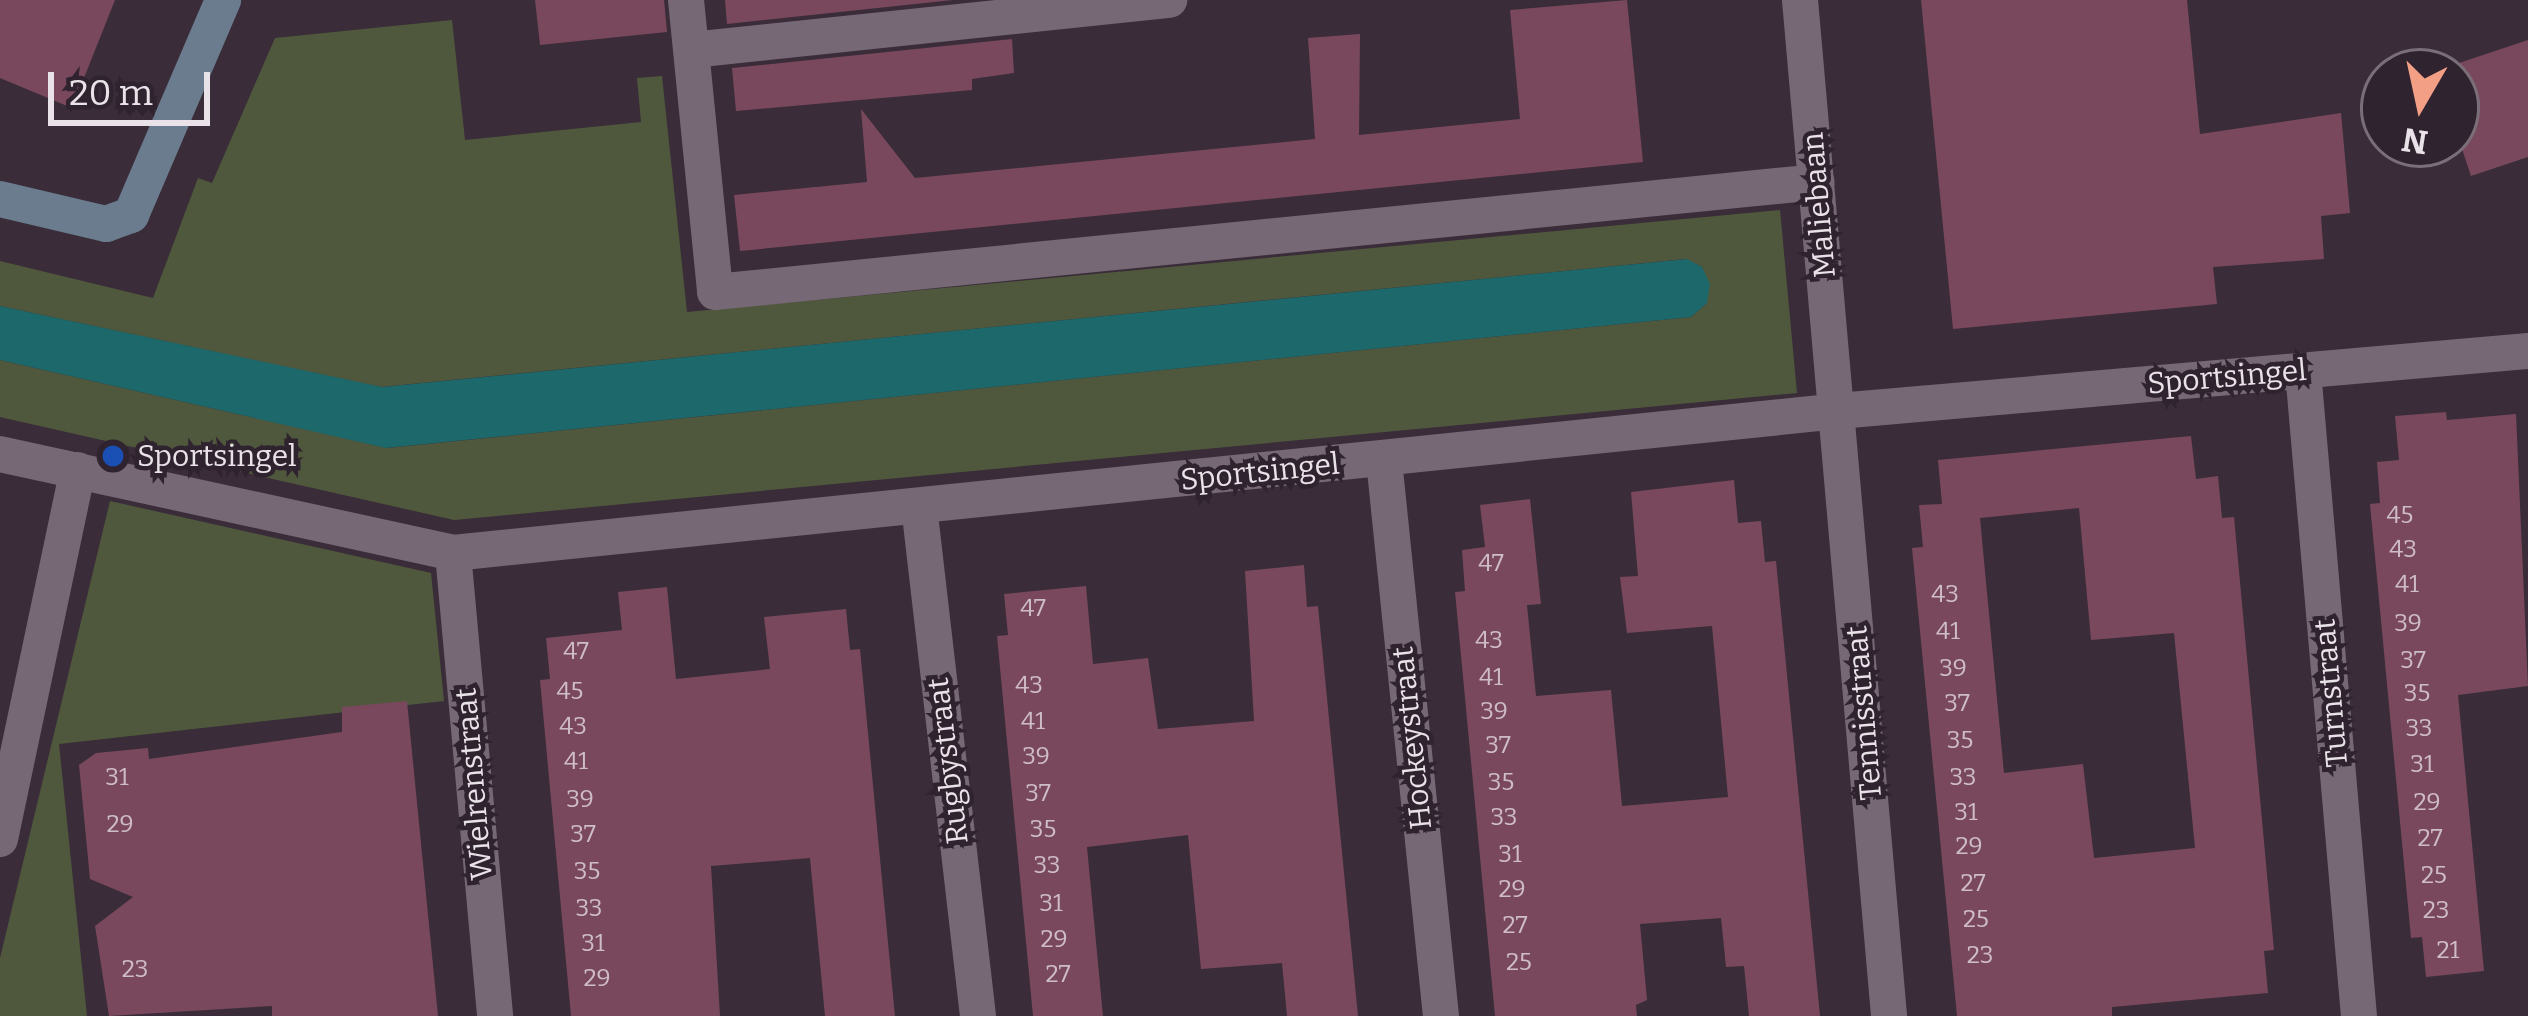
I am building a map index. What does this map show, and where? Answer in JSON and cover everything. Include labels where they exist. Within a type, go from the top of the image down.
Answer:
[{"type":"street","points":[[0,200],[120,222],[130,215],[223,0]]},
{"type":"street","points":[[686,0],[715,292],[1817,182]]},
{"type":"street","points":[[692,50],[1169,0]]},
{"type":"street","name":"Maliebaan","points":[[1800,0],[1838,411]]},
{"type":"street","name":"Sportsingel","points":[[0,454],[453,553],[1838,411],[2528,351]]},
{"type":"street","name":"Turnstraat","points":[[2303,371],[2359,1016]]},
{"type":"street","name":"Tennisstraat","points":[[1838,411],[1889,1016]]},
{"type":"street","name":"Hockeystraat","points":[[1384,460],[1441,1016]]},
{"type":"street","points":[[2,815],[78,470]]},
{"type":"street","name":"Rugbystraat","points":[[919,506],[978,1016]]},
{"type":"street","name":"Wielrenstraat","points":[[453,553],[495,1016]]},
{"type":"shaded area","points":[[452,20],[465,140],[641,122],[637,78],[662,76],[687,312],[1780,210],[1797,393],[454,520],[0,417],[0,360],[387,448],[1691,317],[1707,303],[1702,267],[1686,259],[381,387],[0,306],[0,261],[153,298],[198,178],[212,183],[275,38]]},
{"type":"shaded area","points":[[1687,259],[1702,267],[1710,284],[1707,303],[1691,317],[386,448],[0,360],[0,306],[382,387]]},
{"type":"shaded area","points":[[110,501],[431,573],[444,701],[59,744],[87,1016],[0,1016],[0,958]]},
{"type":"building","points":[[0,0],[115,0],[72,108],[0,78]]},
{"type":"building","points":[[535,0],[664,0],[667,32],[540,45]]},
{"type":"building","points":[[725,0],[953,0],[727,24]]},
{"type":"building","points":[[1627,0],[1643,162],[740,251],[734,195],[867,182],[861,109],[915,178],[1315,139],[1308,38],[1360,34],[1359,135],[1520,119],[1510,10]]},
{"type":"building","points":[[1921,0],[2187,0],[2200,134],[2341,113],[2350,213],[2321,216],[2324,259],[2213,267],[2217,304],[1953,329]]},
{"type":"building","points":[[1012,39],[1014,73],[972,79],[972,90],[736,111],[732,68]]},
{"type":"building","points":[[2528,40],[2528,157],[2471,176],[2468,168],[2480,168],[2480,56]]},
{"type":"building","points":[[2446,412],[2447,420],[2516,414],[2528,686],[2458,695],[2484,971],[2426,977],[2422,937],[2411,938],[2370,504],[2380,503],[2377,462],[2399,460],[2395,416]]},
{"type":"building","points":[[2191,436],[2196,479],[2218,476],[2222,518],[2234,517],[2274,950],[2264,951],[2268,993],[2112,1007],[2112,1016],[1957,1016],[1912,548],[1923,547],[1919,505],[1942,504],[1938,460]],"holes":[[[2079,508],[2091,640],[2174,633],[2195,848],[2094,858],[2083,764],[2004,773],[1980,518]]]},
{"type":"building","points":[[1734,480],[1738,523],[1761,521],[1765,562],[1776,561],[1820,1016],[1749,1016],[1744,966],[1726,967],[1721,918],[1640,924],[1647,1000],[1636,1005],[1637,1016],[1495,1016],[1455,592],[1465,591],[1462,550],[1485,547],[1480,505],[1530,499],[1541,604],[1527,605],[1536,696],[1611,690],[1622,806],[1728,797],[1712,626],[1627,633],[1620,577],[1638,576],[1631,492]]},
{"type":"building","points":[[1304,565],[1307,607],[1318,606],[1358,1016],[1287,1016],[1282,963],[1201,969],[1188,835],[1087,847],[1103,1016],[1033,1016],[997,636],[1008,635],[1004,594],[1086,586],[1093,664],[1148,658],[1158,729],[1254,721],[1245,571]]},
{"type":"building","points":[[667,587],[676,679],[770,669],[764,617],[846,609],[850,650],[860,649],[895,1016],[825,1016],[810,858],[711,866],[720,1016],[571,1016],[540,680],[550,679],[546,638],[622,630],[618,592]]},
{"type":"building","points":[[407,701],[438,1016],[272,1016],[272,1006],[109,1016],[95,926],[133,897],[90,879],[79,765],[96,753],[148,748],[149,759],[342,732],[342,707]]},
{"type":"place","name":"Sportsingel","points":[[113,456]]}]
